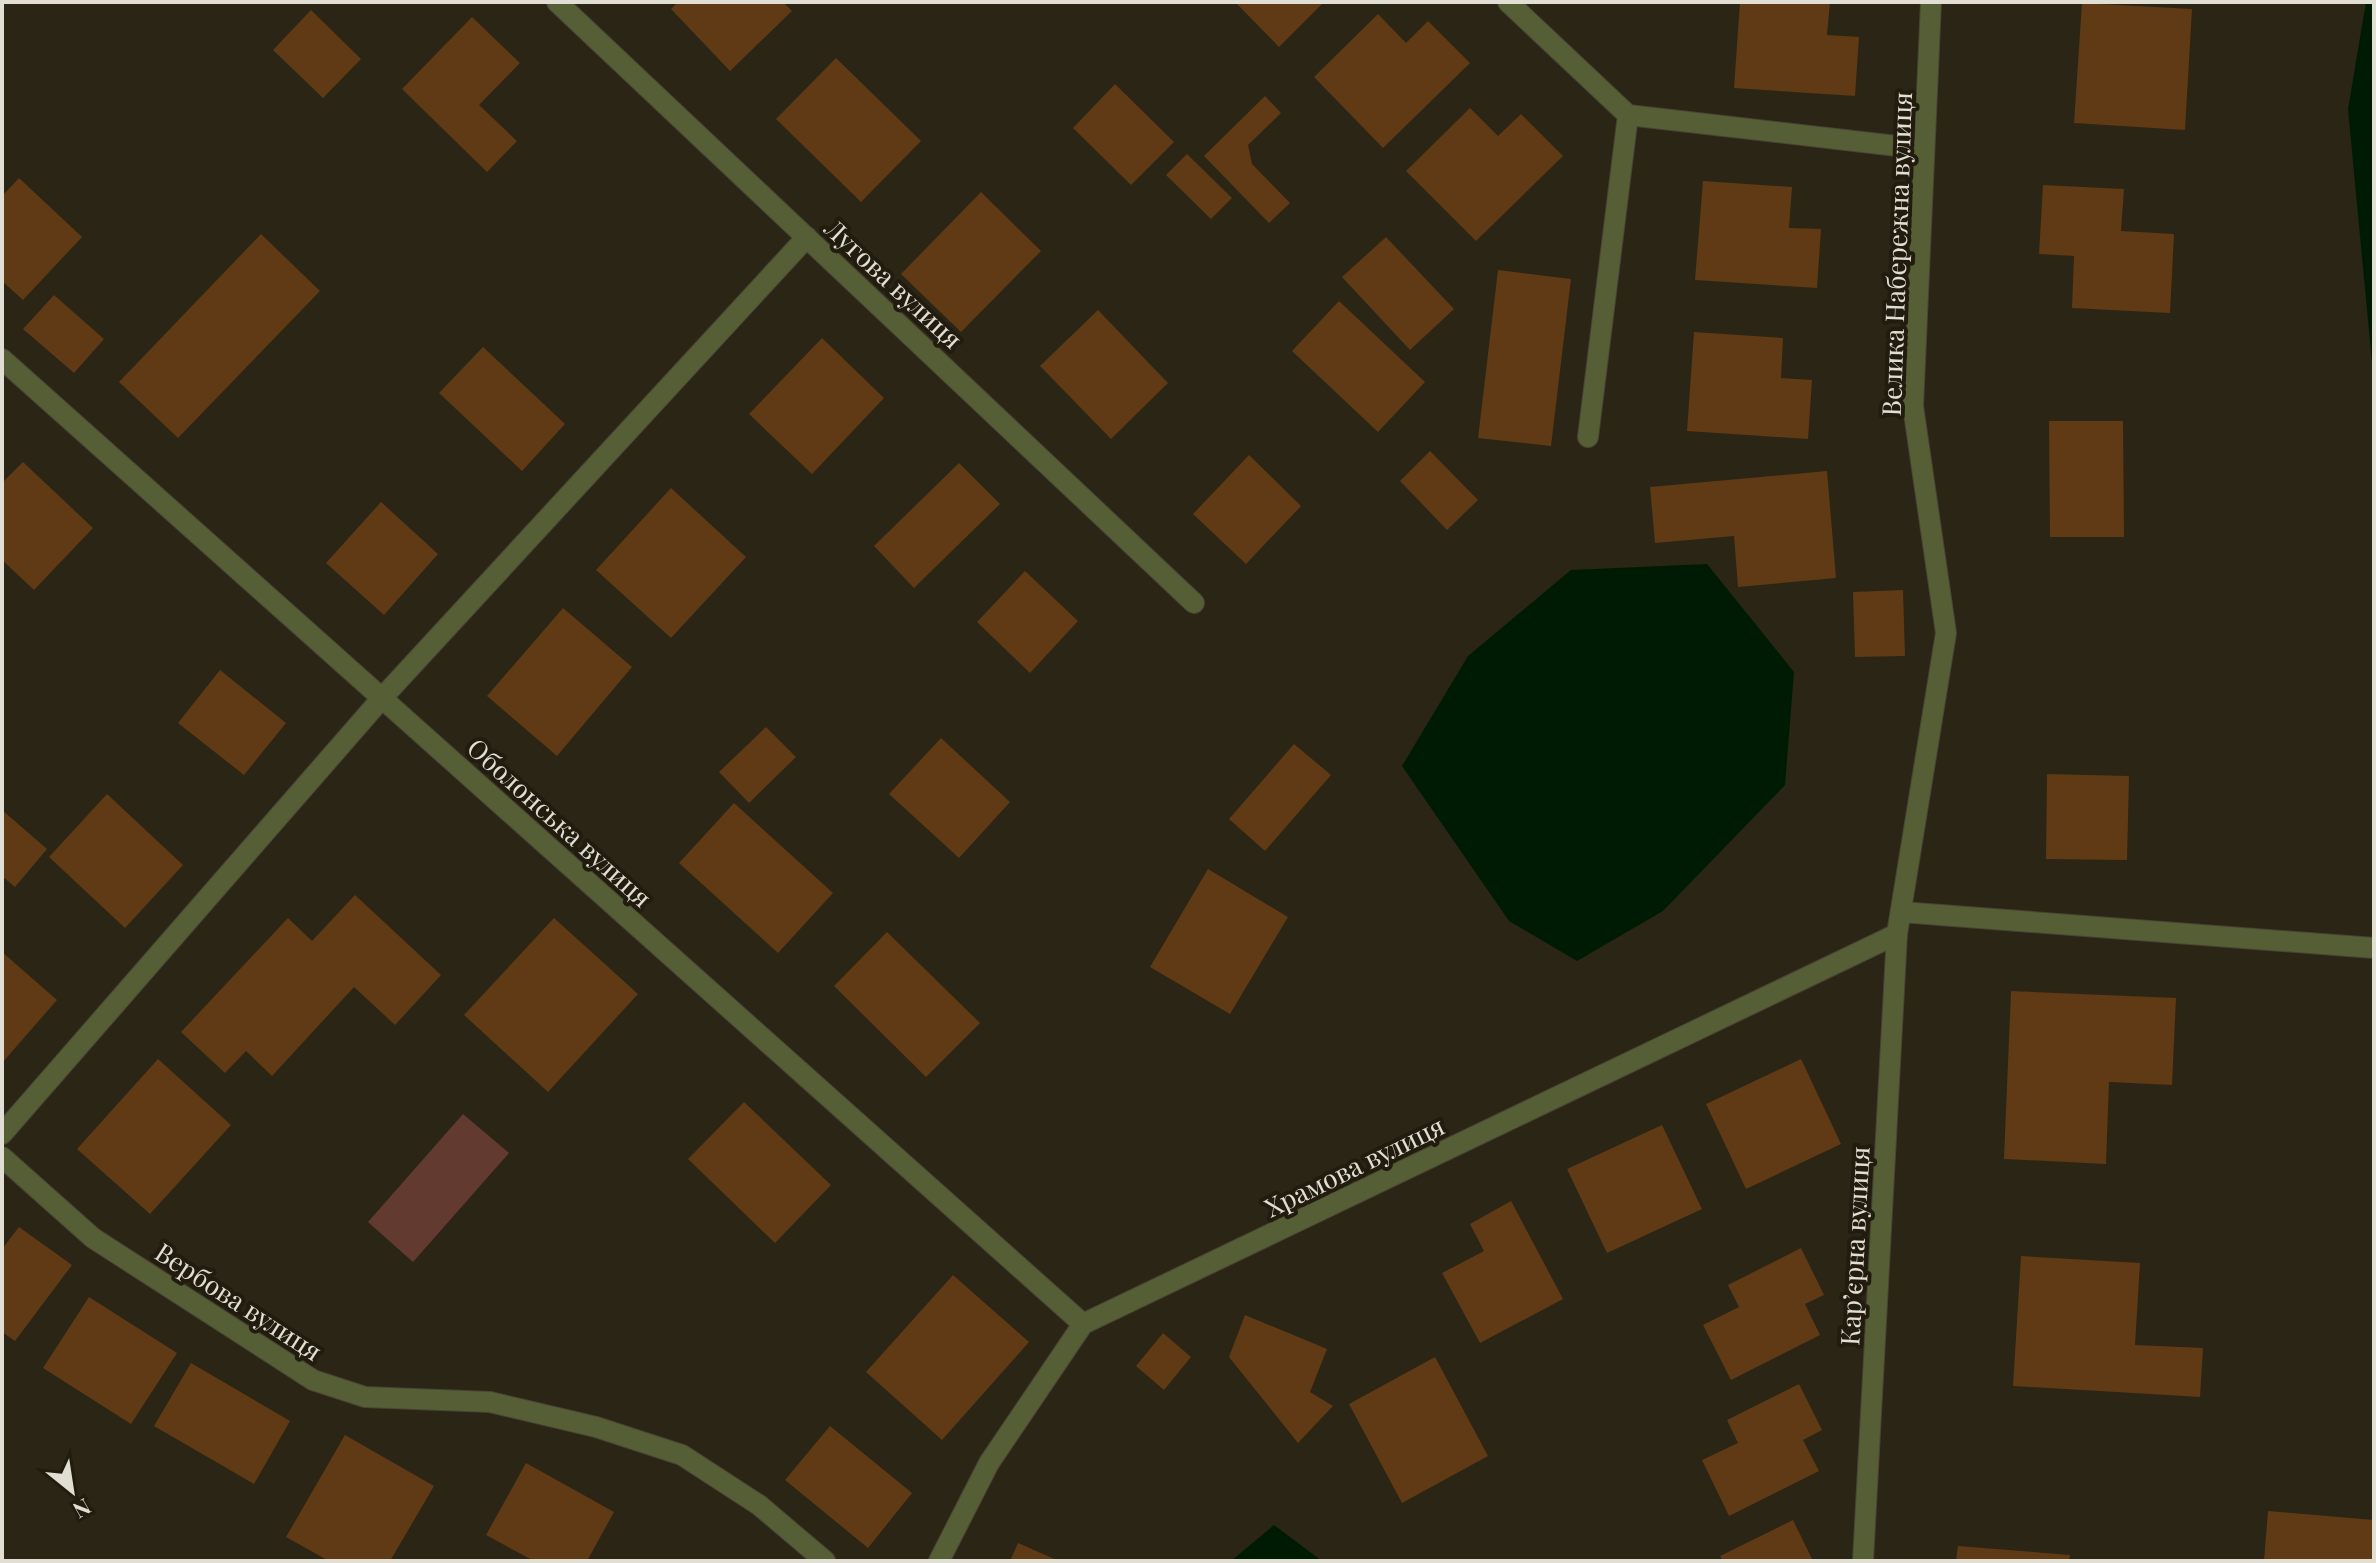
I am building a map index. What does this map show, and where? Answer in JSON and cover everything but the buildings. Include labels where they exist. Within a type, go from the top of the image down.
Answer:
[{"type":"street","name":"Лугова вулиця","points":[[557,2],[1194,603]]},
{"type":"street","points":[[1508,2],[1628,115],[1923,149]]},
{"type":"street","name":"Велика Набережна вулиця","points":[[1897,934],[1946,633],[1913,406],[1931,2]]},
{"type":"street","points":[[1588,437],[1628,115]]},
{"type":"street","points":[[2,1134],[382,698],[807,237]]},
{"type":"street","name":"Оболонська вулиця","points":[[2,359],[1083,1324]]},
{"type":"street","points":[[1901,912],[2374,948]]},
{"type":"street","name":"Храмова вулиця","points":[[1083,1324],[1897,934]]},
{"type":"street","name":"Карʼєрна вулиця","points":[[1863,1561],[1897,934]]},
{"type":"street","name":"Вербова вулиця","points":[[2,1157],[93,1238],[313,1380],[365,1397],[490,1402],[596,1427],[682,1455],[759,1505],[825,1561]]},
{"type":"street","points":[[939,1561],[989,1463],[1083,1324]]},
{"type":"shaded area","points":[[2366,2],[2374,2],[2374,384],[2348,109]]},
{"type":"shaded area","points":[[1707,564],[1794,672],[1785,785],[1663,911],[1577,961],[1509,921],[1402,766],[1468,656],[1571,570]]},
{"type":"shaded area","points":[[463,1114],[509,1153],[413,1262],[368,1222]]},
{"type":"shaded area","points":[[1274,1525],[1322,1561],[1231,1561]]}]
